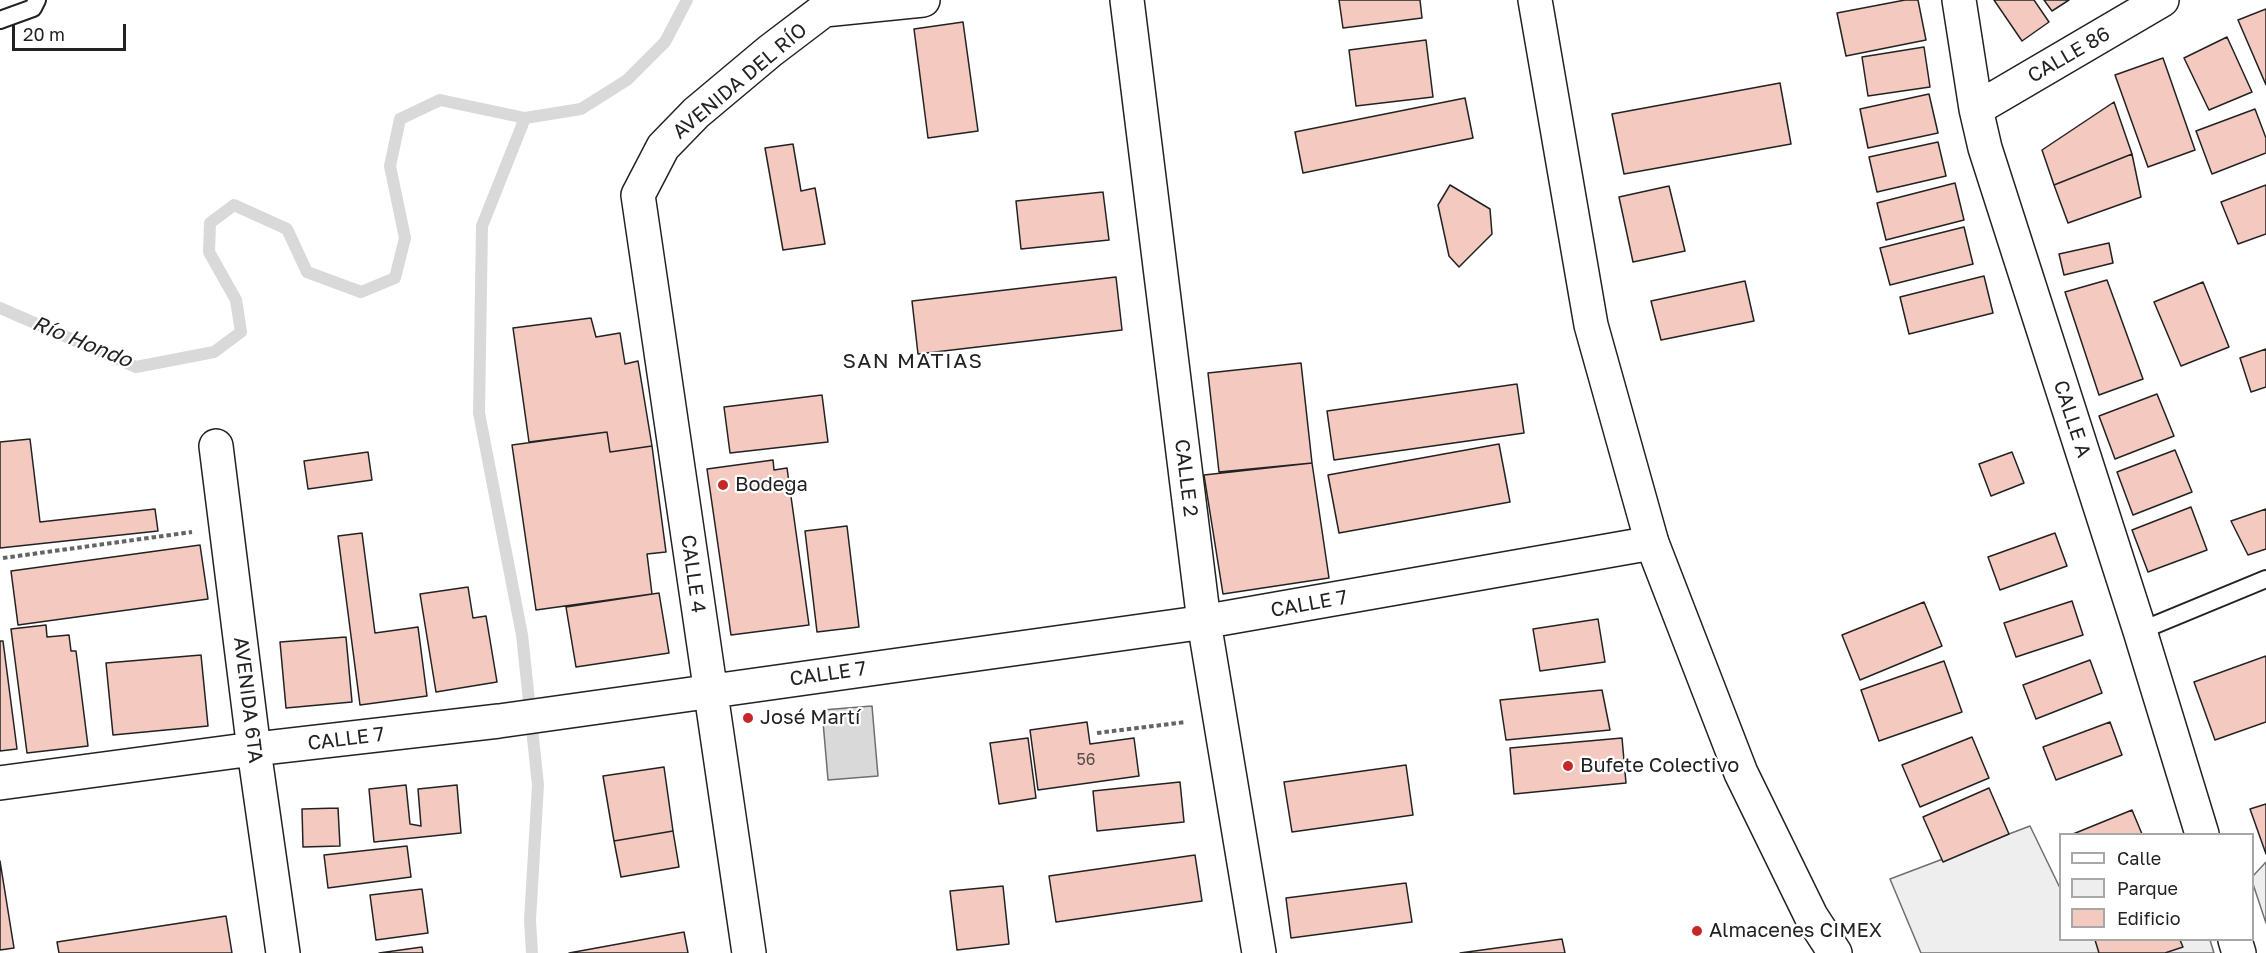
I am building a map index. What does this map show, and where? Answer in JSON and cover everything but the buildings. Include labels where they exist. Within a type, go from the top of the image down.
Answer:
[{"type":"street","points":[[824,5],[923,0]]},
{"type":"street","name":"CALLE 2","points":[[1127,0],[1204,622],[1259,953]]},
{"type":"street","points":[[1535,0],[1591,325],[1652,543],[1742,773],[1811,916],[1835,953]]},
{"type":"street","name":"CALLE A","points":[[1959,0],[1976,109],[1985,148],[2140,631],[2202,833]]},
{"type":"street","name":"CALLE 86","points":[[1976,109],[2162,0]]},
{"type":"street","name":"AVENIDA DEL RÍO","points":[[638,195],[663,147],[696,113],[824,5]]},
{"type":"street","name":"CALLE 4","points":[[638,195],[749,953]]},
{"type":"street","name":"AVENIDA 6TA","points":[[216,446],[254,750],[283,953]]},
{"type":"street","name":"CALLE 7","points":[[0,783],[499,721],[1204,622],[1652,543]]},
{"type":"lane","points":[[0,20],[33,8],[37,0]]},
{"type":"lane","points":[[2140,631],[2266,579]]},
{"type":"path","points":[[3,558],[226,528]]},
{"type":"path","points":[[1097,733],[1220,719]]},
{"type":"green space","points":[[2030,826],[2059,886],[2059,941],[2210,941],[2214,953],[1921,953],[1890,879]]},
{"type":"green space","points":[[2266,862],[2266,923],[2254,887],[2254,875]]},
{"type":"shaded area","points":[[872,706],[878,776],[828,780],[822,710]]},
{"type":"waterway","name":"Río Hondo","points":[[0,308],[136,367],[214,352],[241,332],[236,300],[209,252],[210,223],[234,205],[287,229],[307,272],[361,292],[395,278],[405,238],[390,166],[400,119],[440,100],[525,118],[581,109],[627,80],[665,42],[687,0]]},
{"type":"waterway","points":[[525,118],[482,226],[479,413],[522,635],[538,785],[530,920],[532,953]]},
{"type":"place","name":"Bodega","points":[[723,485]]},
{"type":"place","name":"José Martí","points":[[748,718]]},
{"type":"place","name":"Bufete Colectivo","points":[[1568,766]]},
{"type":"place","name":"Almacenes CIMEX","points":[[1697,931]]},
{"type":"district","name":"SAN MATIAS","points":[[913,361]]}]
